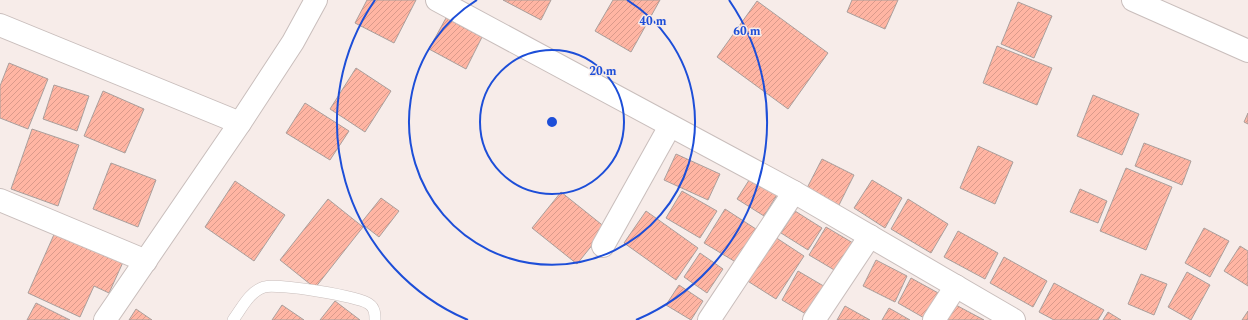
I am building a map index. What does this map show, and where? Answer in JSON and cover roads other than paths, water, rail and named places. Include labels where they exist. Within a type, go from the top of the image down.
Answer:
[{"type":"street","points":[[105,320],[240,123],[292,42],[316,0]]},
{"type":"street","points":[[437,0],[794,192],[1014,320]]},
{"type":"street","points":[[1133,0],[1248,51]]},
{"type":"street","points":[[0,26],[240,123]]},
{"type":"street","points":[[603,246],[670,126]]},
{"type":"street","points":[[709,320],[794,192]]},
{"type":"street","points":[[0,200],[146,261]]},
{"type":"street","points":[[814,320],[870,236]]},
{"type":"street","points":[[934,320],[956,286]]},
{"type":"lane","points":[[233,320],[250,295],[265,286],[318,291],[360,300],[370,304],[375,311],[375,320]]}]
